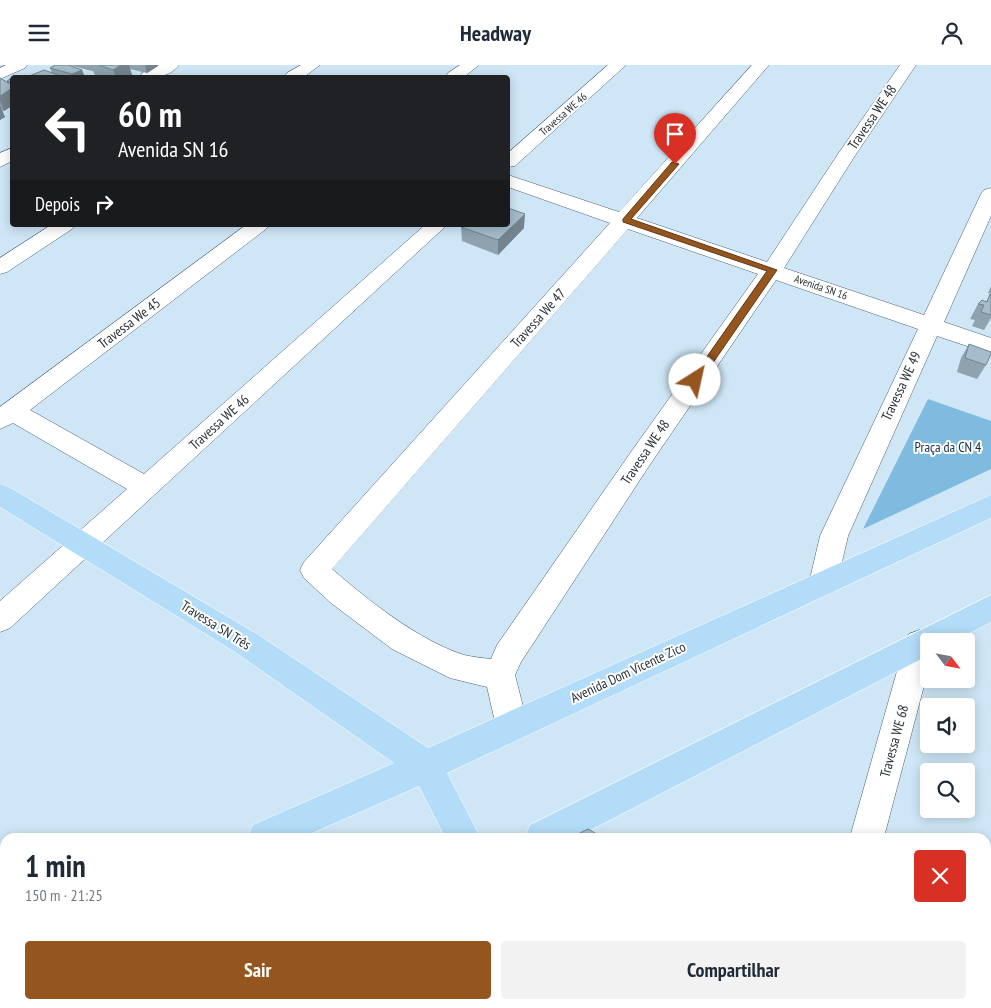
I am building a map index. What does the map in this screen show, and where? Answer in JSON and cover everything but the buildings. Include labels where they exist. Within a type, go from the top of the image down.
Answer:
[{"type":"main road","name":"Travessa SN Três","points":[[0,494],[246,643],[426,766]]},
{"type":"main road","name":"Avenida Dom Vicente Zico","points":[[274,833],[426,766],[991,506]]},
{"type":"main road","points":[[940,633],[991,608]]},
{"type":"main road","points":[[550,833],[920,643]]},
{"type":"main road","points":[[426,766],[461,833]]},
{"type":"street","points":[[0,75],[19,65]]},
{"type":"street","points":[[152,75],[171,65]]},
{"type":"street","points":[[296,75],[312,65]]},
{"type":"street","points":[[457,75],[471,65]]},
{"type":"street","name":"Travessa WE 46","points":[[510,160],[618,65]]},
{"type":"street","name":"Travessa We 47","points":[[500,675],[460,668],[403,640],[341,594],[314,570],[626,220],[761,65]]},
{"type":"street","name":"Travessa WE 48","points":[[500,675],[508,655],[529,623],[640,459],[772,270],[847,154],[908,65]]},
{"type":"street","name":"Avenida SN 16","points":[[510,182],[991,346]]},
{"type":"street","name":"Travessa WE 49","points":[[823,583],[834,536],[929,325],[991,194]]},
{"type":"street","points":[[0,267],[61,227]]},
{"type":"street","name":"Travessa We 45","points":[[6,416],[256,227]]},
{"type":"street","name":"Travessa WE 46","points":[[0,619],[435,227]]},
{"type":"street","points":[[6,416],[146,488]]},
{"type":"street","name":"Travessa WE 68","points":[[868,833],[920,643]]},
{"type":"street","points":[[500,675],[512,726]]},
{"type":"green space","name":"Praça da CN 4","points":[[928,399],[991,421],[991,469],[863,529]]},
{"type":"route","points":[[675,164],[626,220],[772,270],[695,380]]}]
